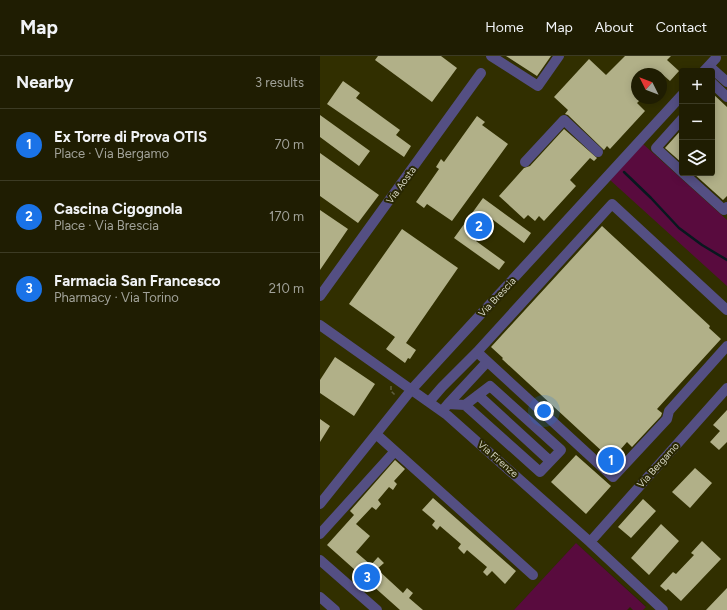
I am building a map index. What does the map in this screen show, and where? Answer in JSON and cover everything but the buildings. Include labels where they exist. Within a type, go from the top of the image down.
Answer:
[{"type":"street","points":[[491,56],[538,86],[559,56]]},
{"type":"street","points":[[710,65],[727,82]]},
{"type":"street","name":"Via Aosta","points":[[320,296],[481,73]]},
{"type":"street","points":[[715,87],[727,97]]},
{"type":"street","name":"Via Brescia","points":[[320,504],[412,389],[679,98]]},
{"type":"street","points":[[525,162],[564,120],[598,152]]},
{"type":"street","points":[[679,122],[656,148],[679,168]]},
{"type":"street","points":[[648,133],[660,144]]},
{"type":"street","points":[[687,176],[724,210],[727,207]]},
{"type":"street","points":[[429,402],[442,386],[477,352],[612,204],[727,310]]},
{"type":"street","name":"Via Firenze","points":[[320,325],[429,402],[445,408],[501,462],[590,542],[662,610]]},
{"type":"street","points":[[477,352],[613,477],[667,419],[669,411],[727,346]]},
{"type":"street","points":[[445,408],[487,362]]},
{"type":"street","points":[[445,408],[466,405],[490,386],[561,450],[540,472],[466,405]]},
{"type":"street","name":"Via Bergamo","points":[[590,542],[727,388]]},
{"type":"street","points":[[478,396],[550,461]]},
{"type":"street","points":[[376,434],[533,575]]},
{"type":"street","points":[[320,534],[395,451]]},
{"type":"street","points":[[320,560],[376,610]]},
{"type":"street","points":[[320,597],[335,610]]},
{"type":"shaded area","points":[[320,56],[727,56],[727,610],[643,610],[646,606],[576,543],[514,610],[320,610]]},
{"type":"shaded area","points":[[643,144],[727,220],[727,286],[610,180]]},
{"type":"shaded area","points":[[576,543],[646,607],[643,610],[633,610],[630,607],[627,610],[514,610]]},
{"type":"waterway","points":[[624,172],[679,228],[702,245],[727,260]]},
{"type":"place","name":"Cascina Cigognola","points":[[479,226]]},
{"type":"place","name":"Ex Torre di Prova OTIS","points":[[611,460]]},
{"type":"place","name":"Farmacia San Francesco","points":[[367,577]]}]
